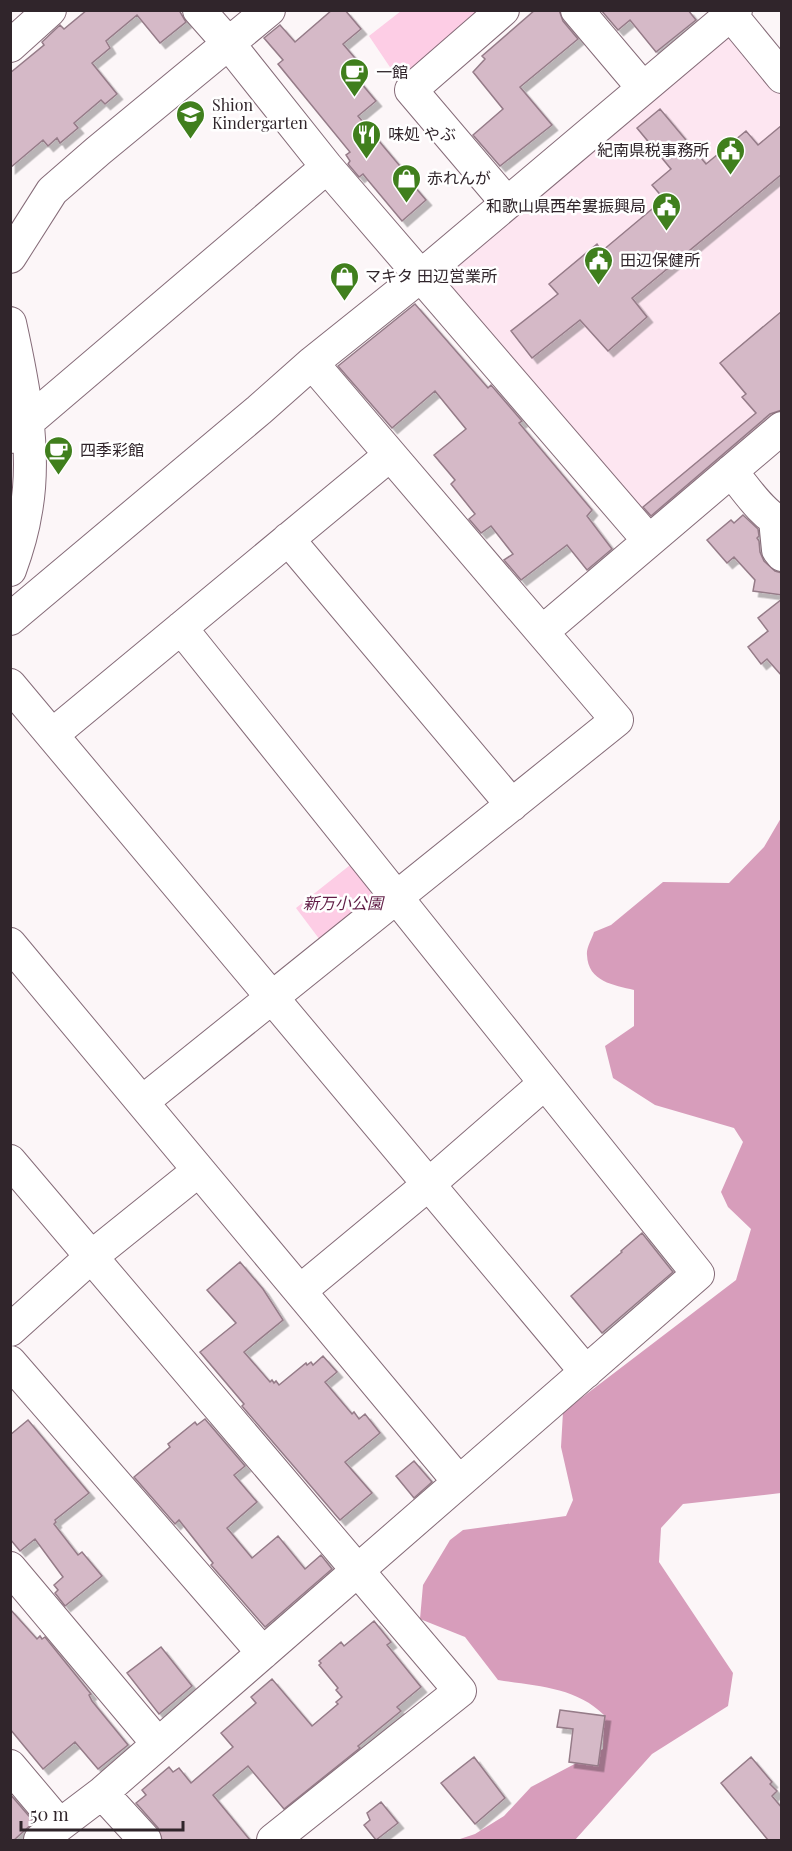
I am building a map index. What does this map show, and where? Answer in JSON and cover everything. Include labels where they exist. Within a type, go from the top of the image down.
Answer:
[{"type":"street","points":[[10,46],[50,10]]},
{"type":"street","points":[[199,10],[327,167],[422,274],[649,541]]},
{"type":"street","points":[[10,257],[52,191],[269,10]]},
{"type":"street","points":[[503,10],[411,90],[507,203]]},
{"type":"street","points":[[577,10],[643,88]]},
{"type":"street","points":[[10,619],[312,363],[507,203],[731,12],[782,77]]},
{"type":"street","points":[[19,429],[327,167]]},
{"type":"street","points":[[10,323],[19,429],[30,455],[27,511],[10,570]]},
{"type":"street","points":[[142,1102],[617,720],[312,363]]},
{"type":"street","points":[[542,632],[782,428]]},
{"type":"street","points":[[52,735],[390,454]]},
{"type":"street","points":[[731,471],[756,501],[778,521],[778,550],[782,555]]},
{"type":"street","points":[[288,539],[512,805]]},
{"type":"street","points":[[10,1766],[49,1832],[102,1793],[698,1274],[181,628]]},
{"type":"street","points":[[10,685],[586,1372]]},
{"type":"street","points":[[10,944],[459,1482]]},
{"type":"street","points":[[300,1292],[545,1083]]},
{"type":"street","points":[[10,1161],[460,1691],[273,1840]]},
{"type":"street","points":[[10,1330],[91,1257],[198,1171]]},
{"type":"street","points":[[10,1362],[263,1653]]},
{"type":"street","points":[[10,1568],[158,1744]]},
{"type":"street","points":[[102,1793],[145,1840]]},
{"type":"shaded area","points":[[721,34],[736,36],[781,89],[781,420],[655,525],[438,279]]},
{"type":"shaded area","points":[[781,818],[781,1493],[683,1504],[661,1528],[659,1562],[733,1673],[728,1706],[652,1754],[575,1840],[457,1840],[475,1834],[504,1816],[531,1787],[603,1749],[604,1715],[593,1706],[568,1693],[541,1686],[498,1680],[465,1637],[420,1619],[423,1585],[450,1540],[463,1530],[566,1516],[573,1500],[561,1447],[563,1412],[736,1280],[751,1229],[728,1207],[721,1192],[743,1142],[734,1128],[655,1105],[613,1078],[605,1046],[634,1026],[634,990],[611,984],[597,977],[588,964],[588,946],[594,932],[611,925],[663,882],[729,883],[764,847]]},
{"type":"green space","points":[[401,11],[484,11],[400,82],[369,36]]},
{"type":"green space","name":"新万小公園","points":[[359,858],[390,899],[326,948],[296,908]]},
{"type":"building","points":[[87,10],[179,10],[186,22],[160,43],[137,15],[106,41],[110,48],[92,63],[117,94],[105,104],[101,100],[74,123],[78,128],[60,143],[57,138],[48,146],[43,140],[10,168],[10,73],[44,45],[42,42],[60,25],[64,29]]},
{"type":"building","points":[[332,10],[345,10],[361,29],[343,44],[360,64],[351,71],[376,101],[358,116],[426,200],[402,221],[363,174],[359,177],[348,164],[350,161],[346,155],[350,152],[278,64],[283,60],[264,38],[280,25],[295,42]]},
{"type":"building","points":[[535,10],[559,10],[563,21],[578,39],[520,87],[552,125],[500,166],[473,135],[503,109],[473,72],[485,59],[482,56]]},
{"type":"building","points":[[601,10],[688,10],[696,20],[656,52],[630,20],[618,30]]},
{"type":"building","points":[[660,109],[706,164],[746,131],[758,145],[782,125],[782,174],[632,298],[647,317],[608,351],[580,320],[532,358],[511,331],[558,294],[549,284],[597,244],[602,251],[664,199],[652,185],[671,169],[637,128]]},
{"type":"building","points":[[415,304],[488,388],[491,385],[522,421],[519,423],[592,510],[587,516],[612,549],[587,570],[567,545],[521,580],[504,560],[513,554],[491,526],[481,533],[469,519],[475,514],[451,484],[455,480],[434,455],[466,429],[435,391],[392,428],[338,366]]},
{"type":"building","points":[[782,311],[782,410],[770,414],[651,516],[643,507],[756,413],[742,397],[746,394],[720,363]]},
{"type":"building","points":[[743,515],[758,529],[757,538],[764,561],[775,571],[782,573],[782,595],[753,591],[755,580],[734,557],[727,563],[707,540],[731,520],[734,523]]},
{"type":"building","points":[[782,599],[782,676],[767,659],[761,664],[748,647],[768,631],[758,618]]},
{"type":"building","points":[[642,1233],[673,1272],[602,1333],[571,1296]]},
{"type":"building","points":[[240,1262],[263,1289],[283,1320],[244,1352],[270,1382],[276,1381],[279,1385],[306,1363],[307,1365],[311,1362],[313,1365],[323,1356],[337,1372],[325,1382],[352,1414],[354,1412],[359,1419],[365,1414],[380,1433],[345,1462],[372,1493],[340,1520],[242,1406],[244,1404],[200,1352],[236,1323],[207,1290]]},
{"type":"building","points":[[205,1419],[245,1466],[234,1475],[257,1502],[227,1528],[252,1558],[278,1536],[305,1569],[321,1555],[332,1569],[265,1627],[211,1565],[213,1563],[179,1520],[175,1524],[134,1477],[170,1447],[168,1444],[195,1422],[197,1425]]},
{"type":"building","points":[[28,1420],[89,1493],[55,1520],[54,1524],[78,1555],[82,1552],[102,1576],[65,1606],[55,1593],[58,1590],[54,1585],[63,1577],[35,1539],[20,1551],[10,1539],[10,1435]]},
{"type":"building","points":[[414,1461],[432,1482],[414,1498],[396,1476]]},
{"type":"building","points":[[10,1609],[37,1639],[40,1636],[42,1639],[45,1637],[128,1745],[98,1769],[75,1742],[43,1769],[10,1729]]},
{"type":"building","points":[[374,1621],[391,1642],[387,1645],[421,1687],[397,1707],[401,1711],[358,1746],[360,1748],[284,1809],[248,1766],[213,1795],[250,1840],[162,1840],[158,1828],[136,1803],[146,1795],[142,1790],[169,1767],[173,1772],[179,1768],[191,1783],[233,1747],[221,1733],[256,1703],[251,1697],[272,1679],[312,1726],[338,1704],[336,1702],[342,1697],[336,1690],[338,1688],[319,1665],[321,1663],[319,1661],[341,1642],[344,1646]]},
{"type":"building","points":[[161,1647],[192,1686],[159,1714],[127,1673]]},
{"type":"building","points":[[560,1710],[605,1716],[598,1766],[569,1762],[573,1729],[557,1727]]},
{"type":"building","points":[[474,1757],[505,1798],[475,1824],[441,1783]]},
{"type":"building","points":[[751,1757],[777,1791],[772,1796],[782,1808],[782,1840],[768,1840],[721,1783]]},
{"type":"building","points":[[10,1794],[34,1822],[14,1840],[10,1840]]},
{"type":"building","points":[[381,1802],[398,1823],[376,1840],[364,1825],[370,1820],[367,1813]]},
{"type":"place","name":"一館","points":[[355,98]]},
{"type":"place","name":"Shion Kindergarten","points":[[191,140]]},
{"type":"place","name":"味処 やぶ","points":[[367,160]]},
{"type":"place","name":"紀南県税事務所","points":[[730,176]]},
{"type":"place","name":"赤れんが","points":[[406,204]]},
{"type":"place","name":"和歌山県西牟婁振興局","points":[[667,232]]},
{"type":"place","name":"田辺保健所","points":[[599,286]]},
{"type":"place","name":"マキタ 田辺営業所","points":[[344,302]]},
{"type":"place","name":"四季彩館","points":[[59,476]]}]
